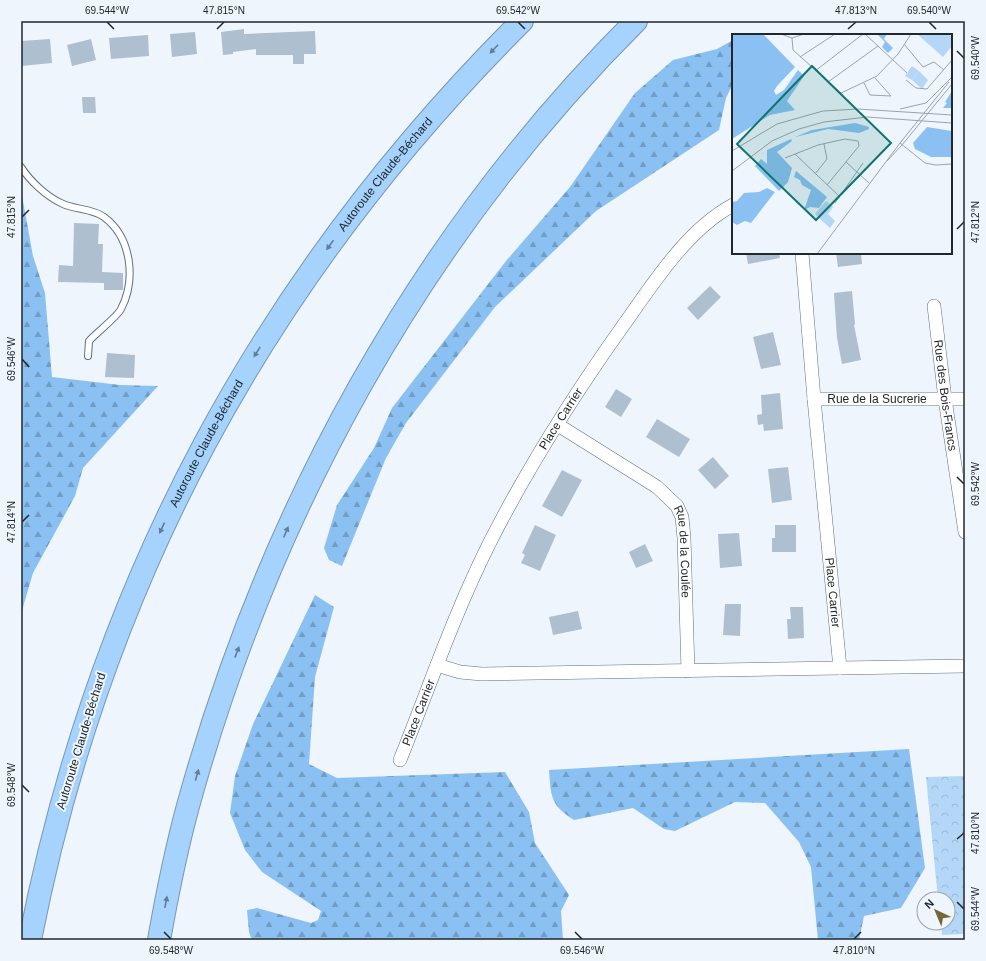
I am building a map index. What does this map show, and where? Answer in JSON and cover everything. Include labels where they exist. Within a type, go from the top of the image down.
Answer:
[{"type":"highway","points":[[159,940],[170,881],[187,808],[209,734],[258,596],[326,446],[357,388],[388,337],[467,219],[544,122],[636,21]]},
{"type":"highway","name":"Autoroute Claude-Béchard","points":[[30,940],[54,832],[92,701],[135,589],[184,483],[208,436],[273,326],[301,284],[352,214],[430,118],[518,24]]},
{"type":"street","name":"Place Carrier","points":[[400,760],[470,586],[495,534],[532,466],[605,351],[664,270],[703,228],[732,206]]},
{"type":"street","name":"Place Carrier","points":[[802,254],[814,399],[840,668]]},
{"type":"street","name":"Rue des Bois-Francs","points":[[934,306],[945,399],[965,532]]},
{"type":"street","name":"Rue de la Sucrerie","points":[[814,399],[965,399]]},
{"type":"street","name":"Rue de la Coulée","points":[[558,426],[657,488],[677,506],[682,517],[684,538],[688,671]]},
{"type":"street","name":"Place Carrier","points":[[437,665],[471,674],[965,666]]},
{"type":"lane","points":[[21,166],[34,184],[62,204],[82,208],[104,217],[117,231],[129,257],[131,274],[121,310],[89,341],[88,356]]},
{"type":"green space","points":[[732,41],[732,86],[726,98],[719,130],[596,211],[495,307],[406,423],[386,458],[342,566],[329,560],[324,548],[337,505],[374,448],[392,408],[506,261],[570,187],[635,93],[673,60],[717,49]]},
{"type":"green space","points":[[21,190],[33,256],[45,293],[52,377],[120,385],[158,386],[83,468],[75,496],[33,573],[21,614]]},
{"type":"green space","points":[[315,595],[334,607],[315,677],[309,764],[337,778],[505,772],[529,812],[535,843],[569,895],[561,911],[563,940],[252,940],[249,932],[247,910],[257,908],[311,923],[318,920],[321,911],[262,872],[245,850],[230,813],[235,776],[253,724]]},
{"type":"green space","points":[[909,749],[925,868],[901,908],[864,916],[859,940],[818,940],[811,867],[799,842],[765,803],[735,802],[675,831],[664,829],[633,808],[574,820],[560,810],[553,799],[550,787],[549,770]]},
{"type":"green space","points":[[965,776],[965,934],[942,935],[942,931],[956,931],[956,891],[937,891],[926,777]]},
{"type":"building","points":[[244,29],[244,34],[315,31],[316,54],[304,54],[304,64],[293,64],[293,55],[256,55],[256,49],[223,55],[221,32]]},
{"type":"building","points":[[195,32],[197,54],[172,57],[170,34]]},
{"type":"building","points":[[148,35],[149,56],[111,59],[109,38]]},
{"type":"building","points":[[50,39],[52,63],[21,66],[21,41]]},
{"type":"building","points":[[91,39],[96,60],[72,66],[67,45]]},
{"type":"building","points":[[82,97],[95,97],[96,113],[83,113]]},
{"type":"building","points":[[74,223],[99,224],[98,244],[103,244],[102,272],[123,273],[123,290],[104,290],[104,283],[58,282],[59,265],[73,266]]},
{"type":"building","points":[[746,254],[779,254],[780,258],[748,264]]},
{"type":"building","points":[[836,254],[861,254],[862,264],[838,267]]},
{"type":"building","points":[[710,286],[721,297],[698,320],[687,308]]},
{"type":"building","points":[[852,291],[854,325],[861,360],[842,364],[837,338],[834,293]]},
{"type":"building","points":[[773,332],[781,365],[761,369],[753,337]]},
{"type":"building","points":[[107,353],[135,355],[134,378],[105,377]]},
{"type":"building","points":[[616,389],[632,399],[621,417],[605,407]]},
{"type":"building","points":[[780,393],[783,429],[764,431],[763,424],[758,425],[757,415],[762,414],[761,395]]},
{"type":"building","points":[[657,419],[690,439],[679,457],[646,437]]},
{"type":"building","points":[[713,457],[729,476],[715,489],[698,470]]},
{"type":"building","points":[[788,467],[792,500],[772,503],[768,469]]},
{"type":"building","points":[[562,470],[582,480],[562,517],[542,506]]},
{"type":"building","points":[[535,525],[556,535],[540,571],[521,563],[525,555],[522,553]]},
{"type":"building","points":[[775,525],[796,525],[796,552],[772,552],[772,538],[775,538]]},
{"type":"building","points":[[739,533],[742,566],[720,568],[718,534]]},
{"type":"building","points":[[645,544],[653,561],[636,568],[629,552]]},
{"type":"building","points":[[725,604],[741,604],[740,636],[723,635]]},
{"type":"building","points":[[790,607],[803,607],[804,638],[788,639],[787,619],[791,619]]},
{"type":"building","points":[[578,611],[582,629],[553,635],[549,617]]}]
